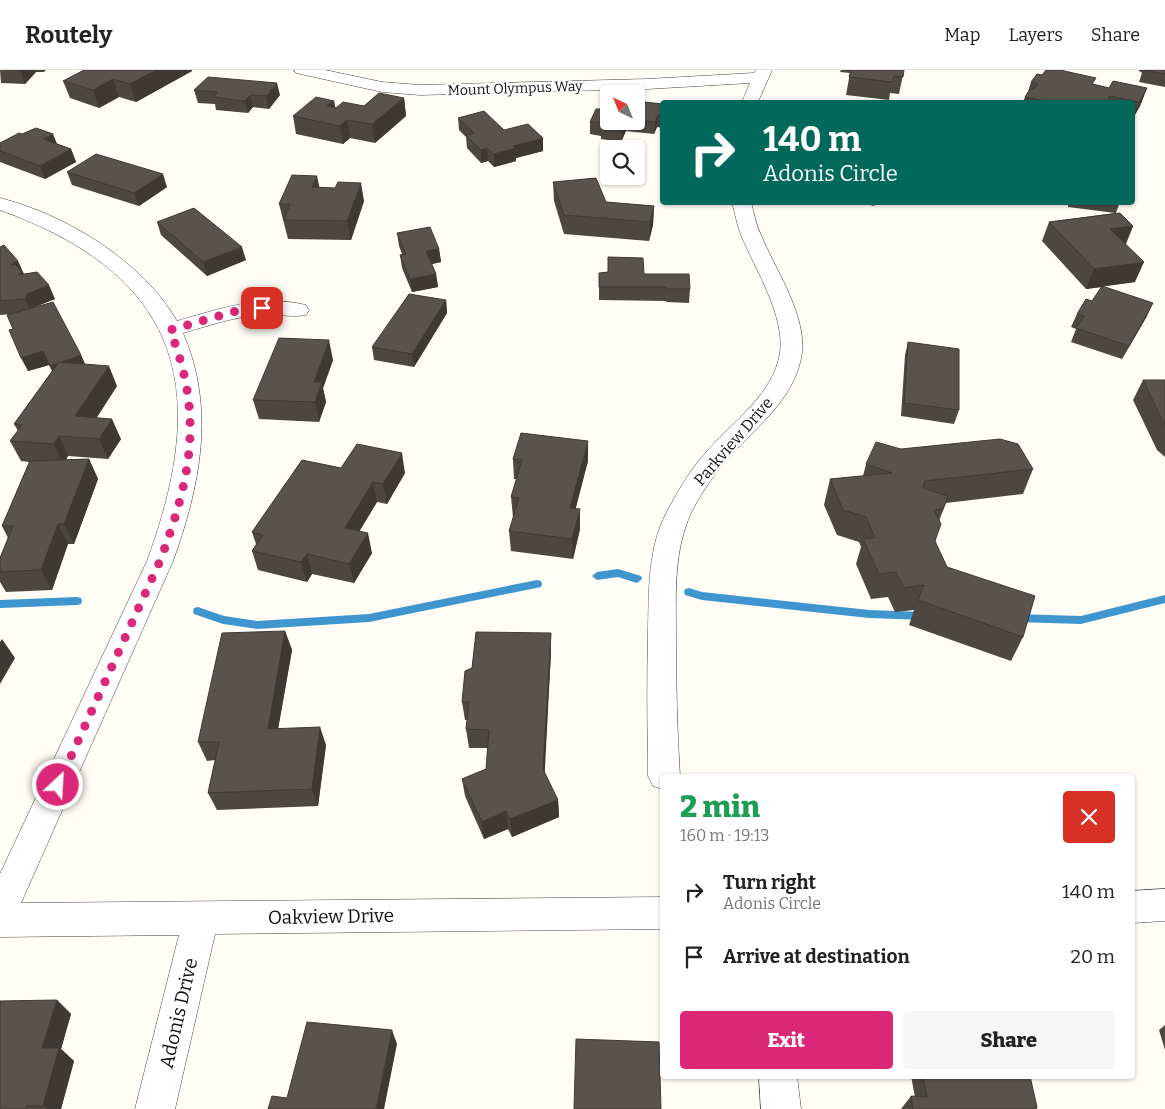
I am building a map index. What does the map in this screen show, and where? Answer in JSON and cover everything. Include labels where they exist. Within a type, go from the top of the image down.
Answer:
[{"type":"street","name":"Mount Olympus Way","points":[[302,70],[382,87],[420,90],[656,84],[762,74]]},
{"type":"street","points":[[751,100],[762,74]]},
{"type":"street","points":[[0,204],[52,225],[100,253],[141,288],[158,308],[170,330],[186,376],[191,429],[184,483],[174,525],[160,561],[0,912]]},
{"type":"street","name":"Parkview Drive","points":[[664,774],[661,689],[662,594],[666,548],[678,513],[698,480],[722,450],[770,402],[787,372],[792,350],[788,325],[773,280],[751,235],[742,205]]},
{"type":"street","points":[[170,330],[240,310],[262,308],[298,310]]},
{"type":"street","points":[[1135,907],[1165,905]]},
{"type":"street","name":"Oakview Drive","points":[[0,920],[660,913]]},
{"type":"street","name":"Adonis Drive","points":[[156,1109],[201,918]]},
{"type":"street","points":[[778,1079],[781,1109]]},
{"type":"building","points":[[84,70],[156,70],[130,84],[113,79],[93,90],[63,81]]},
{"type":"building","points":[[851,70],[904,70],[903,77],[894,76],[892,82],[849,77]]},
{"type":"building","points":[[1046,70],[1060,70],[1096,78],[1092,84],[1109,88],[1113,81],[1147,88],[1139,102],[1110,96],[1108,100],[1040,100],[1025,97],[1030,89],[1034,89],[1038,84],[1031,82],[1037,74],[1042,75]]},
{"type":"building","points":[[1144,70],[1165,70],[1165,74]]},
{"type":"building","points":[[208,77],[277,83],[266,96],[250,95],[245,101],[213,97],[218,92],[194,90]]},
{"type":"building","points":[[379,93],[404,98],[372,124],[347,120],[340,126],[293,116],[316,97],[334,101],[327,106],[336,108],[343,102],[364,106]]},
{"type":"building","points":[[645,102],[660,104],[660,115],[658,115],[655,122],[645,121]]},
{"type":"building","points":[[596,109],[600,109],[600,123],[590,122]]},
{"type":"building","points":[[484,111],[504,130],[528,124],[543,138],[513,146],[516,148],[494,154],[487,148],[481,150],[466,135],[474,133],[458,118]]},
{"type":"building","points":[[36,128],[53,134],[43,139],[71,149],[40,166],[0,151],[0,143],[19,133],[22,134]]},
{"type":"building","points":[[96,154],[163,174],[134,193],[67,172]]},
{"type":"building","points":[[292,175],[317,176],[312,187],[335,188],[338,182],[361,183],[347,221],[284,220],[290,204],[279,204]]},
{"type":"building","points":[[596,178],[606,202],[654,206],[650,222],[564,215],[553,182]]},
{"type":"building","points":[[194,208],[242,247],[203,262],[157,222]]},
{"type":"building","points":[[1120,213],[1133,226],[1110,229],[1144,262],[1094,269],[1049,222]]},
{"type":"building","points":[[430,227],[439,249],[426,251],[436,274],[410,279],[400,255],[406,254],[397,233]]},
{"type":"building","points":[[4,245],[18,261],[11,265],[16,265],[22,272],[18,275],[37,272],[49,285],[27,294],[25,299],[0,301],[0,247]]},
{"type":"building","points":[[608,257],[643,258],[644,274],[689,274],[690,289],[599,287],[599,273],[608,272]]},
{"type":"building","points":[[1102,286],[1153,303],[1129,346],[1076,328],[1084,316],[1077,314],[1086,299],[1092,301]]},
{"type":"building","points":[[409,294],[446,300],[412,354],[372,347]]},
{"type":"building","points":[[53,302],[81,355],[50,366],[43,351],[21,358],[9,330],[13,329],[7,315]]},
{"type":"building","points":[[279,338],[329,340],[314,382],[322,382],[315,402],[253,400]]},
{"type":"building","points":[[908,342],[959,349],[959,410],[904,403]]},
{"type":"building","points":[[59,362],[109,366],[75,416],[112,419],[99,439],[59,436],[54,444],[10,441],[22,425],[14,424]]},
{"type":"building","points":[[1143,380],[1165,380],[1165,426]]},
{"type":"building","points":[[521,433],[588,441],[570,508],[580,509],[572,539],[509,531],[519,498],[511,497],[522,460],[513,459]]},
{"type":"building","points":[[1000,439],[1018,444],[1033,469],[925,481],[923,488],[948,496],[943,509],[934,510],[941,524],[935,541],[947,567],[1035,596],[1023,637],[918,600],[924,585],[904,588],[896,572],[879,574],[863,539],[875,538],[866,517],[843,510],[830,479],[892,473],[866,464],[876,442],[901,449]]},
{"type":"building","points":[[357,444],[402,453],[383,484],[373,482],[345,528],[368,533],[349,564],[307,554],[301,562],[252,551],[263,535],[252,532],[302,460],[341,468]]},
{"type":"building","points":[[89,459],[64,524],[58,524],[41,570],[0,572],[0,558],[13,526],[2,526],[30,461]]},
{"type":"building","points":[[285,631],[268,729],[320,727],[312,789],[208,793],[219,742],[198,742],[222,633]]},
{"type":"building","points":[[476,632],[551,633],[543,769],[558,800],[510,819],[506,811],[482,822],[462,779],[486,769],[489,730],[466,729],[469,702],[462,702],[465,671],[472,668]]},
{"type":"building","points":[[57,1000],[42,1048],[59,1048],[43,1106],[27,1106],[26,1109],[0,1109],[0,1001]]},
{"type":"building","points":[[307,1022],[392,1030],[376,1109],[268,1109],[272,1096],[287,1098]]},
{"type":"building","points":[[576,1039],[659,1042],[661,1109],[574,1109]]},
{"type":"building","points":[[924,1079],[1031,1079],[1037,1107],[1036,1109],[913,1109],[911,1096],[927,1097]]},
{"type":"waterway","points":[[597,576],[618,573],[637,579]]},
{"type":"waterway","points":[[198,611],[223,620],[257,625],[369,618],[537,584]]},
{"type":"waterway","points":[[689,592],[702,596],[869,614],[924,616]]},
{"type":"waterway","points":[[1016,618],[1081,620],[1165,599]]},
{"type":"waterway","points":[[0,604],[77,601]]},
{"type":"route","points":[[58,785],[160,561],[174,525],[183,491],[191,429],[190,402],[186,376],[170,330],[240,310],[262,308]]}]
